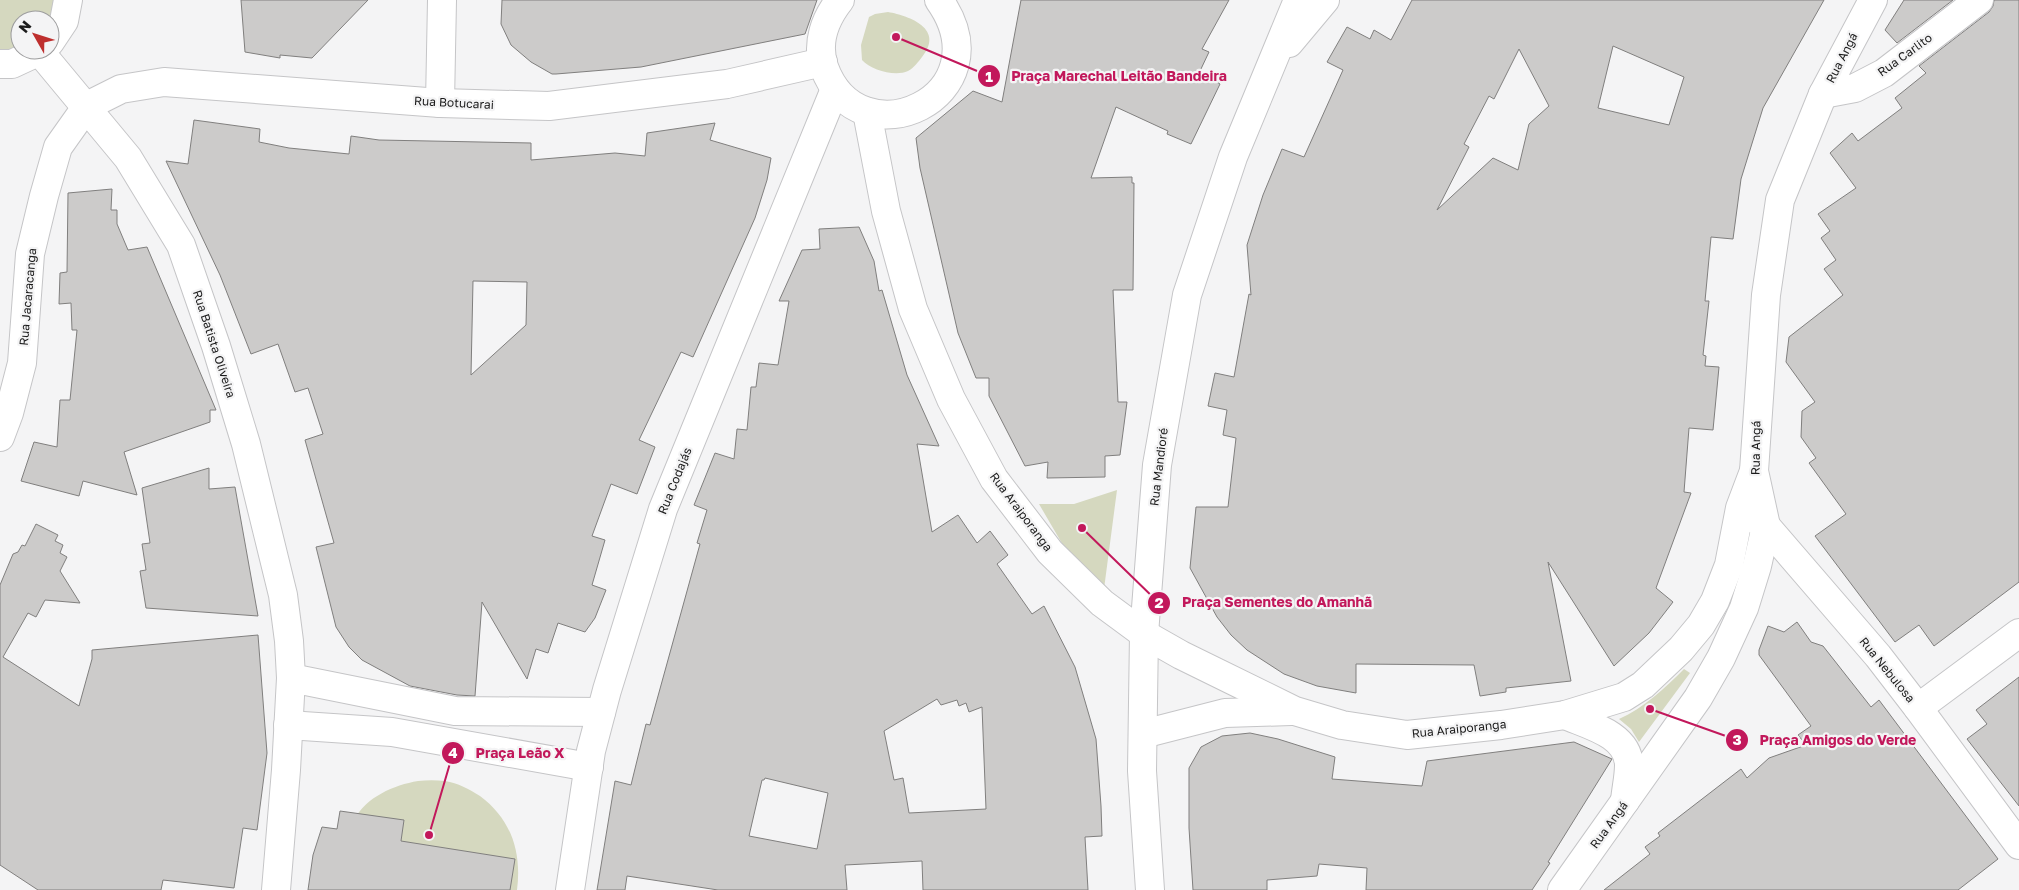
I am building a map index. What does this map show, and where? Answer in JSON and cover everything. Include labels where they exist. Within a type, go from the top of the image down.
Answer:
[{"type":"street","points":[[60,26],[64,21],[68,0]]},
{"type":"street","points":[[440,103],[442,0]]},
{"type":"street","points":[[840,0],[831,12],[824,28],[821,45],[822,62],[835,89],[850,103],[867,112],[887,115],[907,113],[926,104],[941,91],[952,74],[957,54],[956,34],[950,15],[939,0]]},
{"type":"street","name":"Rua Mandioré","points":[[1150,890],[1142,771],[1144,634],[1157,465],[1187,295],[1234,157],[1298,0]]},
{"type":"street","name":"Rua Mandioré","points":[[1273,61],[1325,0]]},
{"type":"street","name":"Rua Angá","points":[[1562,890],[1698,698],[1721,658],[1744,608],[1758,566],[1766,526],[1754,471],[1766,295],[1780,200],[1824,94],[1873,0]]},
{"type":"street","name":"Rua Carlito","points":[[1824,94],[1856,88],[1884,73],[1980,0]]},
{"type":"street","points":[[0,64],[12,64],[20,60]]},
{"type":"street","name":"Rua Batista Oliveira","points":[[53,60],[128,158],[181,245],[216,346],[249,454],[284,595],[289,641],[291,678],[286,770],[276,890]]},
{"type":"street","name":"Rua Botucarai","points":[[87,106],[121,89],[164,82],[440,103],[549,106],[727,84],[822,62]]},
{"type":"street","name":"Rua Codajás","points":[[570,890],[589,767],[601,712],[663,510],[835,89]]},
{"type":"street","name":"Rua Jacaracanga","points":[[0,437],[9,413],[22,363],[30,254],[44,196],[58,147],[87,106]]},
{"type":"street","name":"Rua Araiporanga","points":[[867,112],[886,211],[913,309],[951,398],[994,478],[1050,552],[1102,603],[1144,634],[1181,655],[1295,711],[1342,725],[1407,735],[1501,725],[1565,715],[1624,697],[1644,685],[1686,643],[1701,625],[1715,601],[1729,565],[1740,508],[1754,471]]},
{"type":"street","name":"Rua Nebulosa","points":[[1740,508],[1766,526],[1878,656],[2019,845]]},
{"type":"street","points":[[1918,708],[2019,632]]},
{"type":"street","points":[[291,678],[456,711],[601,712]]},
{"type":"street","name":"Rua Araiporanga","points":[[1143,734],[1225,713],[1295,711]]},
{"type":"street","points":[[1565,715],[1600,729],[1624,749],[1629,766],[1624,804]]},
{"type":"street","points":[[288,725],[392,732],[589,767]]},
{"type":"green space","points":[[0,0],[54,0],[52,10],[10,10],[10,50],[0,51]]},
{"type":"green space","points":[[888,12],[906,17],[922,26],[927,32],[929,39],[928,47],[919,61],[910,70],[903,73],[884,72],[871,67],[862,60],[861,45],[869,17]]},
{"type":"green space","points":[[1117,490],[1104,589],[1067,552],[1039,504],[1074,504]]},
{"type":"green space","points":[[1684,669],[1690,673],[1639,742],[1631,729],[1619,719],[1646,703]]},
{"type":"green space","points":[[438,780],[454,783],[476,793],[491,805],[507,826],[516,850],[518,863],[517,890],[332,890],[348,836],[359,812],[382,793],[418,781]]},
{"type":"building","points":[[241,0],[368,0],[312,58],[280,55],[280,58],[245,52]]},
{"type":"building","points":[[502,0],[817,0],[805,34],[641,67],[552,74],[531,62],[511,45],[501,24]]},
{"type":"building","points":[[1021,0],[1229,0],[1202,49],[1209,52],[1200,71],[1220,84],[1191,144],[1167,134],[1168,131],[1116,107],[1091,178],[1132,177],[1132,183],[1134,183],[1133,290],[1113,290],[1118,402],[1127,402],[1120,455],[1105,456],[1105,477],[1047,478],[1048,462],[1025,466],[989,396],[989,378],[976,378],[958,333],[920,168],[916,138],[973,91],[1002,102]]},
{"type":"building","points":[[1412,0],[1824,0],[1763,108],[1741,179],[1733,239],[1711,237],[1705,301],[1709,301],[1703,355],[1706,356],[1705,366],[1719,367],[1713,430],[1689,428],[1684,492],[1691,493],[1656,588],[1673,602],[1649,633],[1614,666],[1548,562],[1571,681],[1506,688],[1506,692],[1480,696],[1474,665],[1356,664],[1356,693],[1317,686],[1284,674],[1247,650],[1231,635],[1217,617],[1190,568],[1196,507],[1228,507],[1236,438],[1223,435],[1227,410],[1208,406],[1215,373],[1234,377],[1249,294],[1251,295],[1247,245],[1263,195],[1282,149],[1304,157],[1343,70],[1327,62],[1347,27],[1370,39],[1374,30],[1391,40]],"holes":[[[1613,46],[1684,77],[1669,125],[1598,108]],[[1519,49],[1549,106],[1529,124],[1518,170],[1493,158],[1437,210],[1469,147],[1464,144],[1489,96],[1494,99]]]},
{"type":"building","points":[[1904,0],[1953,0],[1897,43],[1885,30]]},
{"type":"building","points":[[1994,0],[2019,0],[2019,582],[1934,646],[1919,625],[1895,642],[1815,536],[1846,514],[1809,463],[1816,458],[1801,437],[1802,411],[1815,402],[1786,362],[1789,337],[1843,295],[1824,269],[1836,260],[1821,238],[1830,231],[1818,214],[1856,188],[1830,153],[1852,133],[1858,141],[1902,108],[1895,98],[1926,73],[1919,66],[1989,12]]},
{"type":"building","points":[[194,120],[260,129],[259,142],[289,148],[349,154],[351,136],[379,140],[531,143],[531,160],[615,153],[645,156],[647,133],[715,123],[710,140],[771,158],[767,180],[755,218],[693,357],[681,352],[639,440],[655,447],[637,494],[611,484],[592,536],[605,540],[592,585],[606,590],[595,618],[585,632],[558,623],[548,653],[536,649],[527,679],[482,602],[475,696],[457,695],[410,686],[362,660],[349,647],[336,627],[316,547],[334,543],[305,440],[323,434],[308,388],[295,392],[278,344],[251,354],[220,275],[166,161],[188,164]],"holes":[[[473,281],[527,282],[526,325],[471,375]]]},
{"type":"building","points":[[112,189],[111,210],[117,210],[117,224],[128,250],[147,247],[216,410],[210,410],[210,422],[124,452],[137,495],[83,481],[79,496],[21,481],[34,442],[57,447],[60,400],[70,400],[77,330],[72,330],[71,303],[59,304],[60,273],[67,272],[68,193]]},
{"type":"building","points":[[859,227],[874,261],[879,291],[882,290],[907,375],[939,446],[917,444],[932,532],[958,515],[977,543],[990,531],[1008,555],[997,564],[1032,614],[1044,606],[1075,667],[1096,739],[1101,806],[1102,836],[1085,837],[1088,890],[923,890],[922,861],[845,865],[847,890],[718,890],[627,876],[625,890],[597,890],[615,781],[631,785],[646,724],[650,725],[700,544],[697,543],[707,510],[694,505],[715,453],[734,459],[737,429],[747,430],[751,387],[756,387],[759,363],[778,365],[789,301],[779,301],[802,250],[820,249],[819,229]],"holes":[[[937,699],[941,705],[957,700],[959,706],[966,703],[969,712],[982,707],[986,809],[909,813],[903,778],[894,780],[884,731]],[[765,778],[828,793],[817,849],[749,836],[762,780]]]},
{"type":"building","points":[[209,468],[209,489],[235,487],[258,616],[146,608],[140,571],[146,570],[142,544],[150,543],[142,488]]},
{"type":"building","points":[[36,524],[58,535],[55,541],[63,545],[60,553],[67,557],[60,571],[80,603],[45,600],[36,617],[28,613],[3,657],[79,706],[92,659],[92,650],[258,635],[267,753],[257,830],[243,828],[234,888],[163,880],[161,890],[38,890],[0,865],[0,585],[13,554],[18,552],[22,545],[25,546]]},
{"type":"building","points":[[1797,622],[1811,642],[1823,646],[1871,707],[1879,700],[1998,859],[1958,890],[1604,890],[1650,854],[1645,847],[1660,836],[1658,833],[1741,769],[1747,778],[1769,758],[1806,745],[1798,735],[1811,726],[1759,655],[1768,626],[1784,632]]},
{"type":"building","points":[[2019,677],[2019,806],[1967,739],[1987,724],[1976,710]]},
{"type":"building","points":[[1250,733],[1278,739],[1335,757],[1332,779],[1422,786],[1427,761],[1574,742],[1612,759],[1532,890],[1366,890],[1367,868],[1319,864],[1317,876],[1267,880],[1267,890],[1193,890],[1189,828],[1189,768],[1201,747],[1222,736]]},
{"type":"building","points":[[340,811],[404,820],[401,841],[515,859],[510,890],[308,890],[313,855],[322,827],[337,829]]},
{"type":"place","name":"Praça Marechal Leitão Bandeira","points":[[896,37]]},
{"type":"place","name":"Praça Sementes do Amanhã","points":[[1082,528]]},
{"type":"place","name":"Praça Amigos do Verde","points":[[1650,709]]},
{"type":"place","name":"Praça Leão X","points":[[429,835]]}]
